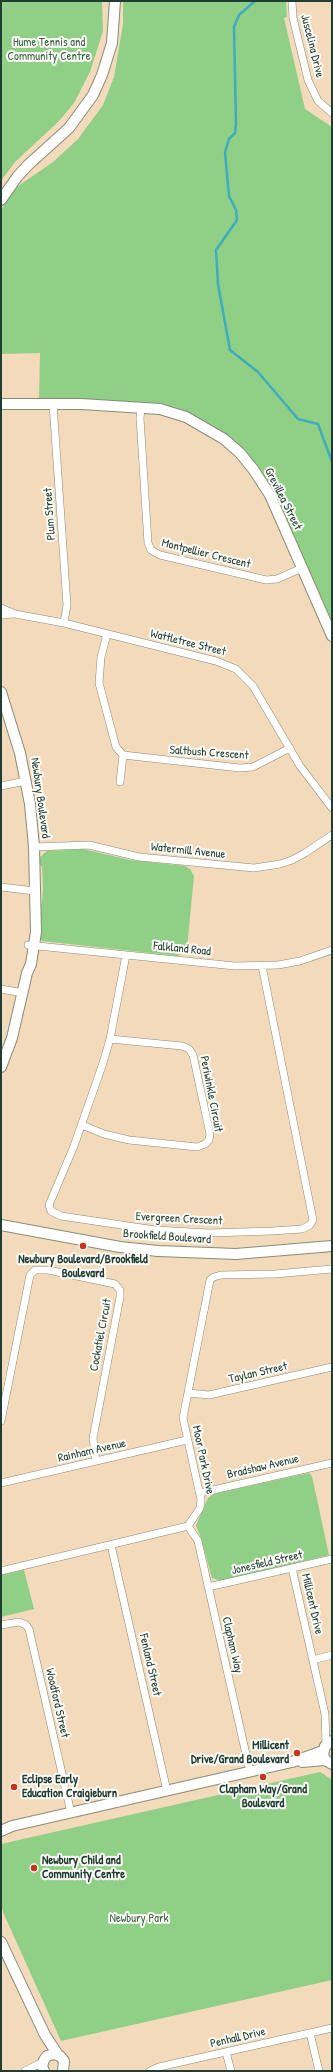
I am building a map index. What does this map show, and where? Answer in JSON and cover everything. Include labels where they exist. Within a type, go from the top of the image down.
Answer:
[{"type":"street","points":[[1,200],[28,165],[69,128],[93,95],[102,75],[110,49],[114,26],[115,1]]},
{"type":"street","name":"Juscelina Drive","points":[[292,1],[293,18],[308,80],[318,101],[332,113]]},
{"type":"street","name":"Grevillea Street","points":[[1,404],[142,407],[173,412],[201,424],[224,439],[240,453],[261,480],[270,495],[332,636]]},
{"type":"street","name":"Plum Street","points":[[53,404],[68,605],[64,624]]},
{"type":"street","name":"Montpellier Crescent","points":[[142,407],[140,418],[148,543],[151,550],[160,555],[266,580],[277,578],[302,568]]},
{"type":"street","name":"Wattletree Street","points":[[1,608],[15,614],[107,634],[216,661],[236,669],[253,686],[303,770],[332,808]]},
{"type":"street","name":"Wattletree Street","points":[[1,615],[15,614]]},
{"type":"street","points":[[107,634],[100,657],[100,683],[116,747],[123,755],[120,782]]},
{"type":"street","name":"Newbury Boulevard","points":[[1,692],[14,733],[26,781],[34,847],[35,891],[35,910],[31,945],[26,964],[27,973],[12,1038],[1,1068]]},
{"type":"street","name":"Saltbush Crescent","points":[[123,755],[240,768],[258,765],[290,748]]},
{"type":"street","points":[[1,786],[26,781]]},
{"type":"street","name":"Watermill Avenue","points":[[34,847],[89,845],[138,857],[254,868],[280,864],[292,860],[332,835]]},
{"type":"street","points":[[1,887],[35,891]]},
{"type":"street","name":"Falkland Road","points":[[31,945],[234,966],[262,966],[300,961],[332,950]]},
{"type":"street","name":"Evergreen Crescent","points":[[126,955],[110,1039],[82,1125],[50,1201],[50,1208],[55,1214],[127,1227],[181,1232],[265,1232],[302,1228],[310,1225],[314,1216],[262,966]]},
{"type":"street","points":[[1,989],[23,993]]},
{"type":"street","name":"Periwinkle Circuit","points":[[82,1125],[104,1134],[129,1140],[197,1147],[205,1144],[209,1140],[210,1134],[194,1062],[189,1049],[182,1046],[110,1039]]},
{"type":"street","name":"Brookfield Boulevard","points":[[1,1225],[120,1247],[158,1251],[236,1254],[332,1246]]},
{"type":"street","name":"Moor Park Drive","points":[[188,1526],[200,1508],[200,1493],[183,1418],[209,1283],[212,1278],[221,1275],[275,1274],[332,1268]]},
{"type":"street","name":"Cockatiel Circuit","points":[[1,1421],[30,1275],[35,1270],[43,1270],[115,1284],[120,1290],[120,1297],[93,1438],[96,1461]]},
{"type":"street","name":"Taylan Street","points":[[188,1393],[209,1395],[332,1367]]},
{"type":"street","name":"Rainham Avenue","points":[[1,1483],[187,1440]]},
{"type":"street","name":"Bradshaw Avenue","points":[[200,1493],[332,1463]]},
{"type":"street","points":[[1,1571],[179,1530],[188,1526]]},
{"type":"street","name":"Clapham Way","points":[[188,1526],[196,1537],[250,1772]]},
{"type":"street","name":"Fenland Street","points":[[111,1545],[167,1791]]},
{"type":"street","name":"Jonesfield Street","points":[[208,1588],[332,1559]]},
{"type":"street","name":"Millicent Drive","points":[[292,1568],[325,1714],[328,1752]]},
{"type":"street","name":"Woodford Street","points":[[1,1625],[19,1622],[29,1629],[71,1813]]},
{"type":"street","points":[[313,1660],[332,1655]]},
{"type":"street","name":"Millicent Drive","points":[[325,1714],[332,1728]]},
{"type":"street","points":[[1,1831],[12,1826],[250,1772],[328,1752]]},
{"type":"street","points":[[1,1826],[12,1826]]},
{"type":"street","points":[[1,1942],[47,2041],[64,2062],[63,2071]]},
{"type":"street","points":[[37,2020],[42,2041],[43,2064]]},
{"type":"street","name":"Penhall Drive","points":[[150,2071],[159,2067],[332,2028]]},
{"type":"street","points":[[310,2033],[319,2071]]},
{"type":"street","points":[[226,2052],[231,2071]]},
{"type":"street","points":[[25,2071],[43,2064],[51,2054],[58,2055]]},
{"type":"green space","name":"Hume Tennis and Community Centre","points":[[1,1],[102,1],[103,31],[90,72],[74,103],[59,121],[15,162],[1,181]]},
{"type":"green space","points":[[123,1],[286,1],[287,17],[284,18],[305,109],[332,127],[332,635],[262,476],[195,418],[96,401],[39,398],[40,353],[1,354],[1,210],[14,189],[53,162],[78,139],[103,105],[114,77],[123,24]]},
{"type":"green space","points":[[83,849],[130,860],[185,866],[190,869],[194,876],[187,948],[184,953],[177,956],[42,941],[39,936],[39,905],[42,903],[43,886],[42,867],[39,864],[40,857],[47,851]]},
{"type":"green space","points":[[309,1473],[312,1476],[329,1555],[221,1581],[212,1578],[196,1525],[208,1498],[213,1494]]},
{"type":"green space","points":[[24,1570],[34,1609],[1,1617],[1,1575]]},
{"type":"green space","name":"Newbury Park","points":[[320,1772],[332,1781],[332,1980],[61,2041],[3,1912],[1,1903],[1,1844]]},
{"type":"waterway","points":[[255,1],[239,15],[234,27],[236,124],[235,133],[229,139],[225,152],[229,196],[236,210],[237,220],[216,250],[218,284],[230,350],[258,372],[298,419],[318,424],[332,462]]},
{"type":"place","name":"Newbury Boulevard/Brookfield Boulevard","points":[[83,1246]]},
{"type":"place","name":"Millicent Drive/Grand Boulevard","points":[[297,1753]]},
{"type":"place","name":"Clapham Way/Grand Boulevard","points":[[263,1777]]},
{"type":"place","name":"Eclipse Early Education Craigieburn","points":[[14,1787]]},
{"type":"place","name":"Newbury Child and Community Centre","points":[[34,1868]]}]
